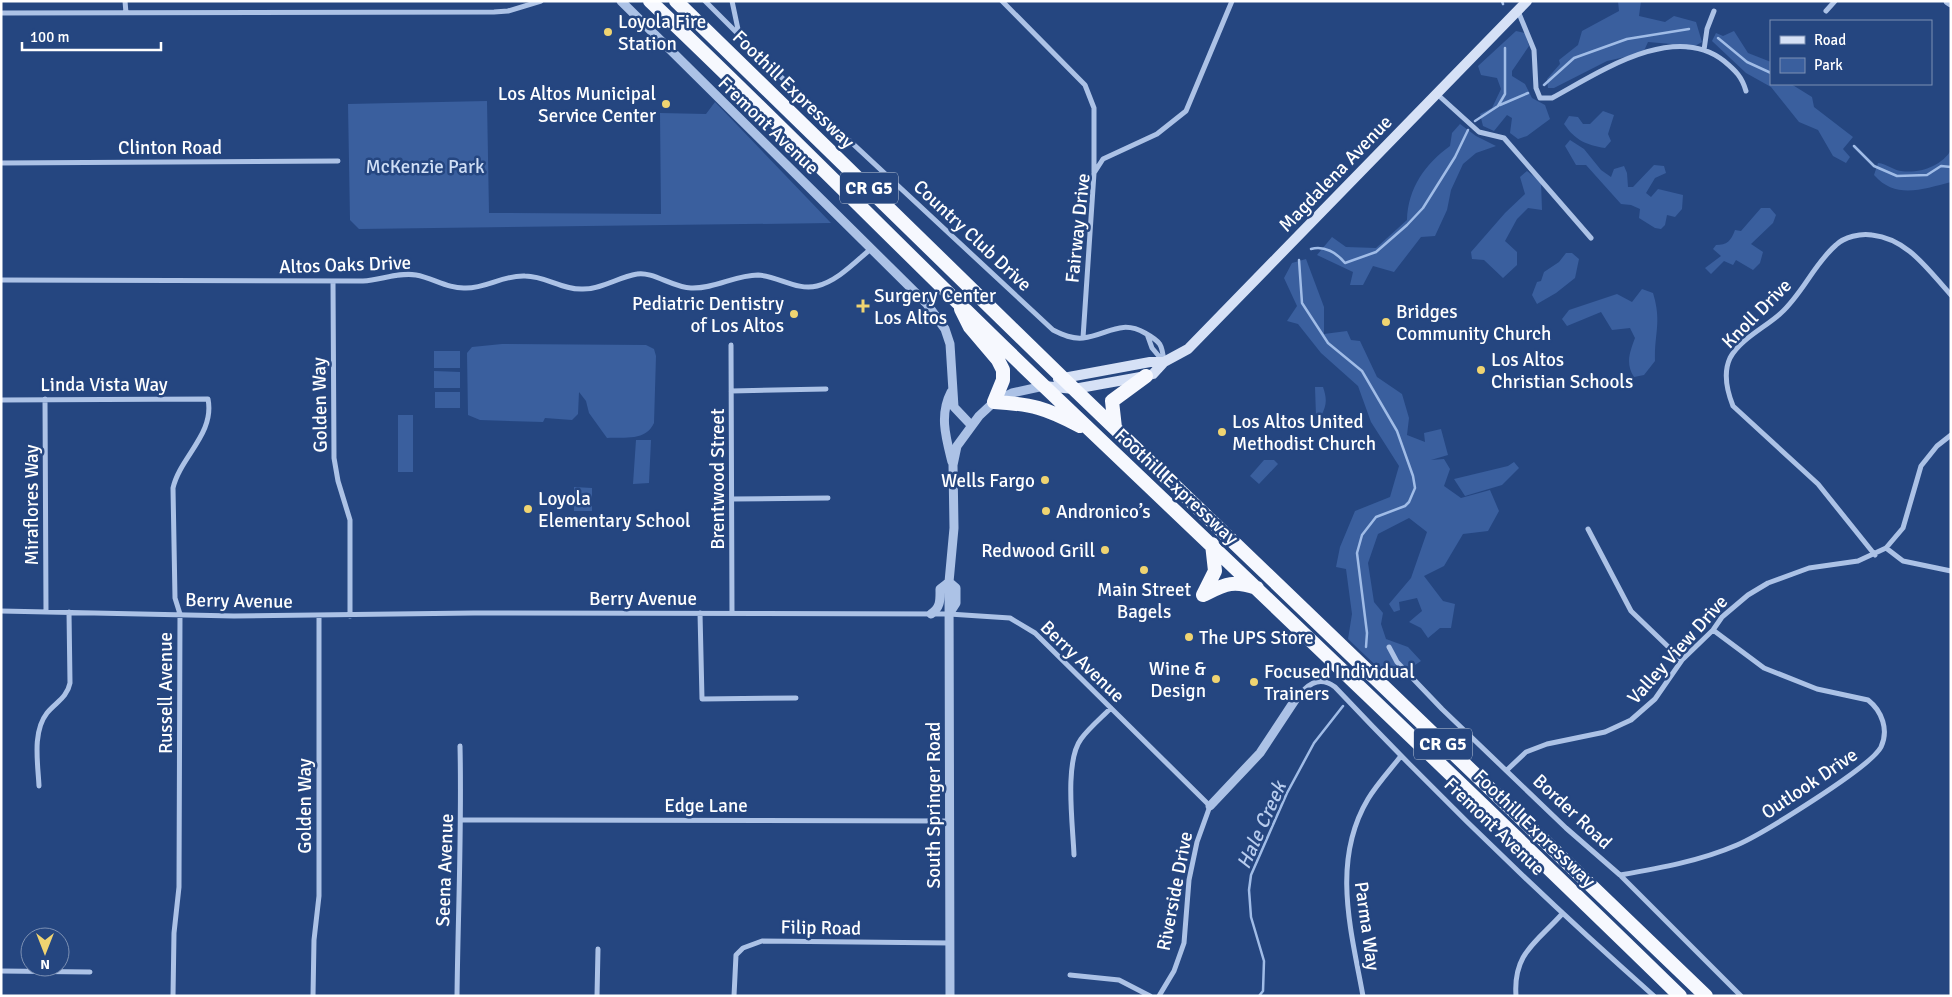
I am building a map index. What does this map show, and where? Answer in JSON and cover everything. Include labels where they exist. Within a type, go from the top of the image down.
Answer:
[{"type":"highway","name":"Foothill Expressway","points":[[650,1],[742,88],[1044,386],[1259,588],[1680,996]]},
{"type":"highway","name":"Foothill Expressway","points":[[676,1],[1074,389],[1706,996]]},
{"type":"highway","points":[[956,300],[970,327],[998,360],[1003,370],[1003,380],[994,402],[1028,404],[1048,409],[1093,432]]},
{"type":"highway","points":[[1115,428],[1112,401],[1146,376]]},
{"type":"highway","points":[[1212,544],[1215,572],[1203,595],[1230,583],[1239,582],[1259,588]]},
{"type":"main road","name":"Magdalena Avenue","points":[[1044,386],[1074,389],[1146,376],[1153,374],[1164,362],[1182,354],[1527,1]]},
{"type":"main road","name":"Magdalena Avenue","points":[[1044,386],[1062,377],[1150,362],[1164,362]]},
{"type":"street","points":[[126,1],[126,13]]},
{"type":"street","points":[[1,13],[494,12],[508,11],[541,1]]},
{"type":"street","name":"Fremont Avenue","points":[[620,1],[927,304],[944,329],[950,353],[951,392],[954,407],[971,425]]},
{"type":"street","name":"Country Club Drive","points":[[705,1],[751,49],[1053,330],[1069,337],[1083,338],[1126,326],[1139,328],[1147,334],[1151,334],[1162,345],[1164,362]]},
{"type":"street","points":[[732,1],[738,34]]},
{"type":"street","points":[[1002,1],[1085,85],[1094,108],[1094,173]]},
{"type":"street","name":"Fairway Drive","points":[[1083,338],[1094,173],[1103,159],[1157,134],[1186,110],[1232,1]]},
{"type":"street","points":[[1826,11],[1835,1]]},
{"type":"street","points":[[1518,11],[1534,50],[1536,88],[1540,98],[1552,98],[1623,59],[1658,49],[1679,47],[1704,50],[1714,54],[1743,78],[1746,91]]},
{"type":"street","points":[[1704,50],[1707,29],[1714,11]]},
{"type":"street","points":[[1437,94],[1479,132],[1504,138],[1591,238]]},
{"type":"street","name":"Clinton Road","points":[[1,164],[338,162]]},
{"type":"street","name":"Knoll Drive","points":[[1875,555],[1818,484],[1732,406],[1727,390],[1728,365],[1736,348],[1782,312],[1796,297],[1824,256],[1837,243],[1852,237],[1870,234],[1900,244],[1914,254],[1951,295]]},
{"type":"street","name":"Altos Oaks Drive","points":[[1,280],[334,281],[378,280],[405,274],[417,275],[457,288],[487,286],[503,278],[524,276],[541,278],[565,288],[586,289],[644,274],[680,287],[692,288],[714,287],[748,276],[759,275],[803,287],[816,286],[828,282],[872,248]]},
{"type":"street","name":"Golden Way","points":[[334,281],[334,458],[338,481],[350,520],[350,616]]},
{"type":"street","points":[[1147,334],[1152,348],[1164,362]]},
{"type":"street","name":"Brentwood Street","points":[[731,345],[732,613]]},
{"type":"street","name":"South Springer Road","points":[[950,996],[948,582],[954,528],[953,465],[957,446],[971,425],[994,402],[1012,393],[1044,386]]},
{"type":"street","points":[[732,391],[826,390]]},
{"type":"street","points":[[951,392],[944,404],[944,432],[953,465]]},
{"type":"street","name":"Miraflores Way","points":[[45,399],[46,611]]},
{"type":"street","name":"Linda Vista Way","points":[[1,400],[208,399]]},
{"type":"street","name":"Russell Avenue","points":[[172,996],[174,933],[179,887],[180,614],[175,598],[173,488],[176,476],[199,442],[209,413],[208,399]]},
{"type":"street","name":"Valley View Drive","points":[[1507,770],[1526,752],[1546,744],[1605,732],[1631,720],[1655,699],[1682,660],[1714,630],[1722,617],[1748,595],[1782,576],[1809,568],[1847,563],[1875,555],[1886,548],[1903,528],[1922,466],[1937,446],[1951,435]]},
{"type":"street","points":[[732,499],[828,498]]},
{"type":"street","points":[[1588,529],[1632,611],[1682,660]]},
{"type":"street","points":[[1886,548],[1902,561],[1951,571]]},
{"type":"street","points":[[931,614],[938,609],[940,589],[948,582]]},
{"type":"street","name":"Berry Avenue","points":[[1,611],[234,616],[474,613],[949,614],[1010,618],[1035,633],[1210,806]]},
{"type":"street","points":[[38,786],[39,728],[47,713],[68,692],[70,683],[69,612]]},
{"type":"street","points":[[700,614],[702,699],[796,698]]},
{"type":"street","name":"Golden Way","points":[[313,996],[314,940],[319,896],[319,616]]},
{"type":"street","name":"Outlook Drive","points":[[1620,875],[1677,864],[1710,855],[1755,837],[1862,766],[1880,747],[1884,738],[1883,721],[1874,704],[1868,700],[1817,689],[1764,668],[1714,630]]},
{"type":"street","name":"Border Road","points":[[1389,647],[1397,662],[1442,709],[1566,828],[1620,875],[1741,996]]},
{"type":"street","name":"Fremont Avenue","points":[[1294,700],[1304,688],[1313,683],[1329,682],[1400,756],[1562,914],[1654,996]]},
{"type":"street","name":"Riverside Drive","points":[[1159,996],[1174,971],[1184,943],[1189,880],[1197,842],[1210,806],[1260,753],[1294,700]]},
{"type":"street","points":[[1074,855],[1072,772],[1074,753],[1080,740],[1111,708]]},
{"type":"street","name":"Seena Avenue","points":[[457,996],[458,868],[462,820],[460,746]]},
{"type":"street","name":"Parma Way","points":[[1363,996],[1348,915],[1345,884],[1350,842],[1368,798],[1400,756]]},
{"type":"street","name":"Edge Lane","points":[[462,820],[950,821]]},
{"type":"street","points":[[1516,996],[1514,978],[1519,962],[1562,914]]},
{"type":"street","name":"Filip Road","points":[[734,996],[736,955],[743,948],[762,941],[950,943]]},
{"type":"street","points":[[597,996],[598,949]]},
{"type":"street","points":[[1,971],[90,972]]},
{"type":"street","points":[[1070,975],[1090,975],[1119,980],[1150,996]]},
{"type":"green space","points":[[1618,1],[1641,1],[1639,16],[1665,22],[1674,16],[1696,22],[1702,42],[1688,50],[1671,44],[1648,42],[1643,53],[1607,61],[1554,88],[1548,88],[1547,79],[1560,64],[1559,60],[1578,45],[1582,31],[1619,11]]},
{"type":"green space","points":[[1516,31],[1525,33],[1529,46],[1512,71],[1512,76],[1525,84],[1532,98],[1545,105],[1550,119],[1527,136],[1518,139],[1510,133],[1512,118],[1507,115],[1494,131],[1483,126],[1480,114],[1492,108],[1501,89],[1497,78],[1481,75],[1478,66]]},
{"type":"green space","points":[[1734,31],[1748,53],[1770,62],[1770,85],[1793,85],[1812,97],[1814,107],[1853,137],[1843,149],[1850,157],[1846,163],[1833,156],[1818,130],[1799,122],[1771,87],[1746,73],[1712,41],[1716,33],[1723,36]]},
{"type":"green space","name":"McKenzie Park","points":[[487,101],[489,213],[661,214],[660,113],[706,114],[715,102],[831,223],[359,229],[350,220],[348,104]]},
{"type":"green space","points":[[1603,111],[1614,115],[1608,134],[1611,141],[1605,148],[1582,141],[1572,134],[1564,124],[1569,116],[1578,117],[1583,124],[1590,124]]},
{"type":"green space","points":[[1460,124],[1476,136],[1496,146],[1476,153],[1463,164],[1451,190],[1447,210],[1435,236],[1421,237],[1394,272],[1373,266],[1363,285],[1350,285],[1353,272],[1317,255],[1332,237],[1346,247],[1376,248],[1407,220],[1408,208],[1414,187],[1433,161],[1450,146],[1452,133]]},
{"type":"green space","points":[[1570,140],[1584,149],[1601,170],[1611,177],[1614,169],[1624,166],[1627,173],[1628,187],[1633,187],[1654,165],[1664,166],[1666,173],[1655,178],[1646,193],[1651,197],[1658,189],[1683,195],[1682,209],[1675,217],[1667,215],[1665,225],[1661,229],[1655,228],[1639,218],[1640,209],[1631,205],[1621,204],[1586,165],[1576,165],[1565,146]]},
{"type":"green space","points":[[1951,150],[1951,182],[1920,189],[1901,190],[1891,188],[1882,183],[1874,175],[1878,163],[1908,172],[1929,168],[1947,156]]},
{"type":"green space","points":[[1527,171],[1541,182],[1542,210],[1528,208],[1517,219],[1505,241],[1517,252],[1517,265],[1503,278],[1484,260],[1472,259],[1471,252],[1505,213],[1525,194],[1520,177]]},
{"type":"green space","points":[[1761,208],[1770,208],[1776,215],[1773,223],[1751,244],[1763,252],[1760,263],[1753,270],[1736,260],[1733,265],[1724,261],[1711,274],[1705,268],[1721,256],[1713,249],[1716,245],[1728,242],[1735,230],[1741,231]]},
{"type":"green space","points":[[1566,253],[1572,253],[1579,259],[1575,278],[1556,293],[1537,304],[1532,295],[1537,282],[1541,281],[1544,272],[1559,262]]},
{"type":"green space","points":[[1306,259],[1324,307],[1324,334],[1347,331],[1351,340],[1360,341],[1377,377],[1402,394],[1409,418],[1407,435],[1425,442],[1424,433],[1441,429],[1448,455],[1431,460],[1444,459],[1450,469],[1444,486],[1461,498],[1490,490],[1499,511],[1488,531],[1463,534],[1444,566],[1424,576],[1443,601],[1455,604],[1451,628],[1440,628],[1428,638],[1421,628],[1409,622],[1422,611],[1417,598],[1399,602],[1400,610],[1394,612],[1389,604],[1411,578],[1427,532],[1409,518],[1378,534],[1368,563],[1374,602],[1383,613],[1381,624],[1386,639],[1408,647],[1421,661],[1406,671],[1392,666],[1389,678],[1348,639],[1352,614],[1346,569],[1336,567],[1340,547],[1355,511],[1390,497],[1399,466],[1371,422],[1358,386],[1321,353],[1298,324],[1287,321],[1297,306],[1284,278],[1292,263]]},
{"type":"green space","points":[[1642,289],[1653,293],[1656,303],[1655,361],[1644,375],[1634,377],[1629,362],[1635,338],[1630,328],[1612,330],[1601,312],[1567,326],[1562,319],[1569,310],[1617,294],[1632,302]]},
{"type":"green space","points":[[502,344],[646,345],[654,349],[656,356],[654,423],[646,433],[634,437],[607,438],[589,413],[586,401],[579,392],[578,414],[572,420],[545,418],[543,422],[480,420],[468,415],[467,353],[472,347]]},
{"type":"green space","points":[[434,351],[460,351],[460,368],[434,368]]},
{"type":"green space","points":[[434,371],[460,372],[460,388],[434,388]]},
{"type":"green space","points":[[1315,387],[1323,387],[1325,395],[1326,402],[1321,416],[1316,416]]},
{"type":"green space","points":[[435,392],[460,392],[460,408],[435,408]]},
{"type":"green space","points":[[398,415],[413,415],[413,472],[398,472]]},
{"type":"green space","points":[[636,440],[651,440],[649,483],[633,484]]},
{"type":"green space","points":[[1264,460],[1274,460],[1278,464],[1259,484],[1250,476]]},
{"type":"green space","points":[[1514,462],[1519,468],[1502,485],[1465,496],[1454,479],[1508,466]]},
{"type":"green space","points":[[574,487],[592,488],[592,511],[574,511]]},
{"type":"waterway","points":[[1544,85],[1574,58],[1627,39],[1689,29]]},
{"type":"waterway","points":[[1718,38],[1747,62],[1770,73]]},
{"type":"waterway","name":"Hale Creek","points":[[1475,121],[1498,106],[1505,94],[1505,48]]},
{"type":"waterway","points":[[1500,105],[1528,93]]},
{"type":"waterway","name":"Hale Creek","points":[[1311,249],[1321,248],[1330,251],[1345,263],[1376,252],[1423,208],[1455,157],[1468,130]]},
{"type":"waterway","points":[[1854,146],[1874,166],[1897,176],[1927,175],[1941,166],[1951,167]]},
{"type":"waterway","name":"Hale Creek","points":[[1299,260],[1302,303],[1328,343],[1362,371],[1397,431],[1413,476],[1415,488],[1409,502],[1405,506],[1376,517],[1362,535],[1357,553],[1367,633],[1366,647]]},
{"type":"waterway","name":"Hale Creek","points":[[1259,996],[1263,991],[1264,961],[1251,917],[1249,890],[1251,875],[1287,793],[1314,743],[1343,706]]},
{"type":"place","name":"Loyola Fire Station","points":[[608,32]]},
{"type":"place","name":"Los Altos Municipal Service Center","points":[[666,104]]},
{"type":"place","name":"Surgery Center Los Altos","points":[[863,306]]},
{"type":"place","name":"Pediatric Dentistry of Los Altos","points":[[794,314]]},
{"type":"place","name":"Bridges Community Church","points":[[1386,322]]},
{"type":"place","name":"Los Altos Christian Schools","points":[[1481,370]]},
{"type":"place","name":"Los Altos United Methodist Church","points":[[1222,432]]},
{"type":"place","name":"Wells Fargo","points":[[1045,480]]},
{"type":"place","name":"Loyola Elementary School","points":[[528,509]]},
{"type":"place","name":"Andronico’s","points":[[1046,511]]},
{"type":"place","name":"Redwood Grill","points":[[1105,550]]},
{"type":"place","name":"Main Street Bagels","points":[[1144,570]]},
{"type":"place","name":"The UPS Store","points":[[1189,637]]},
{"type":"place","name":"Wine & Design","points":[[1216,679]]},
{"type":"place","name":"Focused Individual Trainers","points":[[1254,682]]}]
